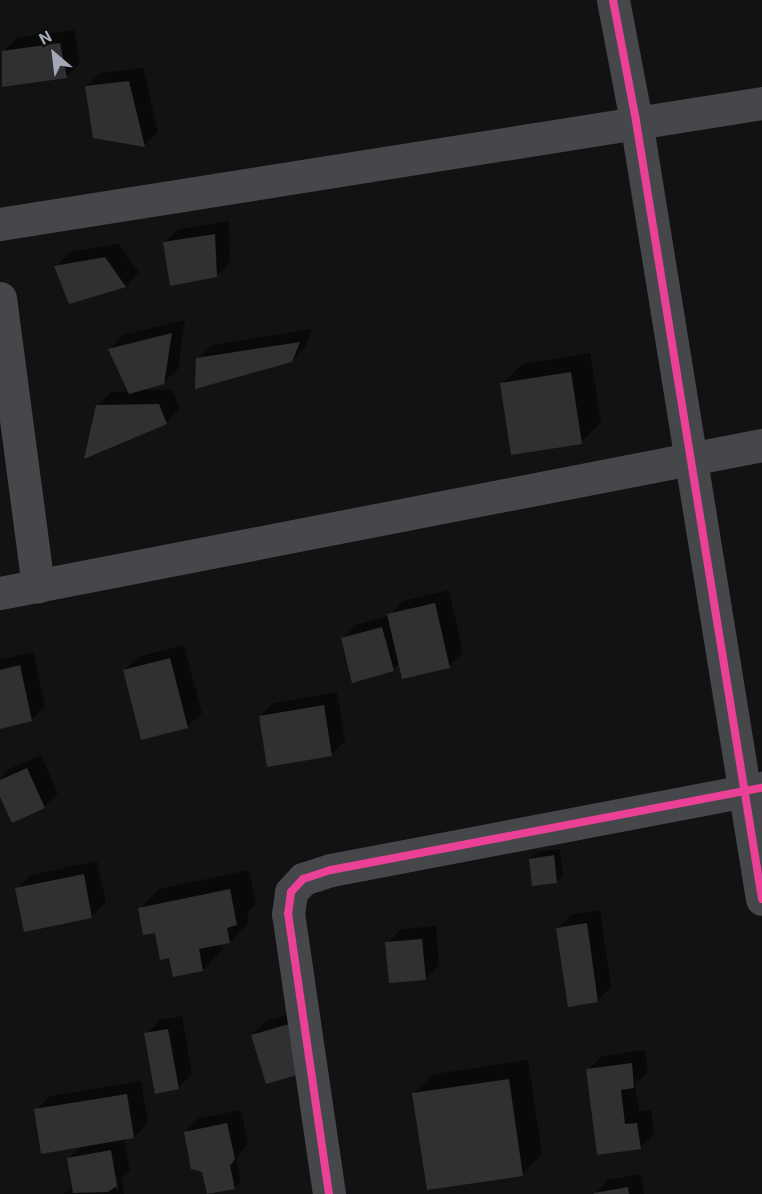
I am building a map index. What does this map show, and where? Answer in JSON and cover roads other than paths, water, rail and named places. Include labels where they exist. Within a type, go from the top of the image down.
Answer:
[{"type":"street","points":[[613,0],[636,121],[689,460],[753,789],[762,899]]},
{"type":"street","points":[[0,224],[636,121],[762,103]]},
{"type":"street","points":[[0,298],[38,587]]},
{"type":"street","points":[[0,593],[762,445]]},
{"type":"street","points":[[329,1194],[288,914],[291,892],[303,879],[331,870],[753,789]]}]
